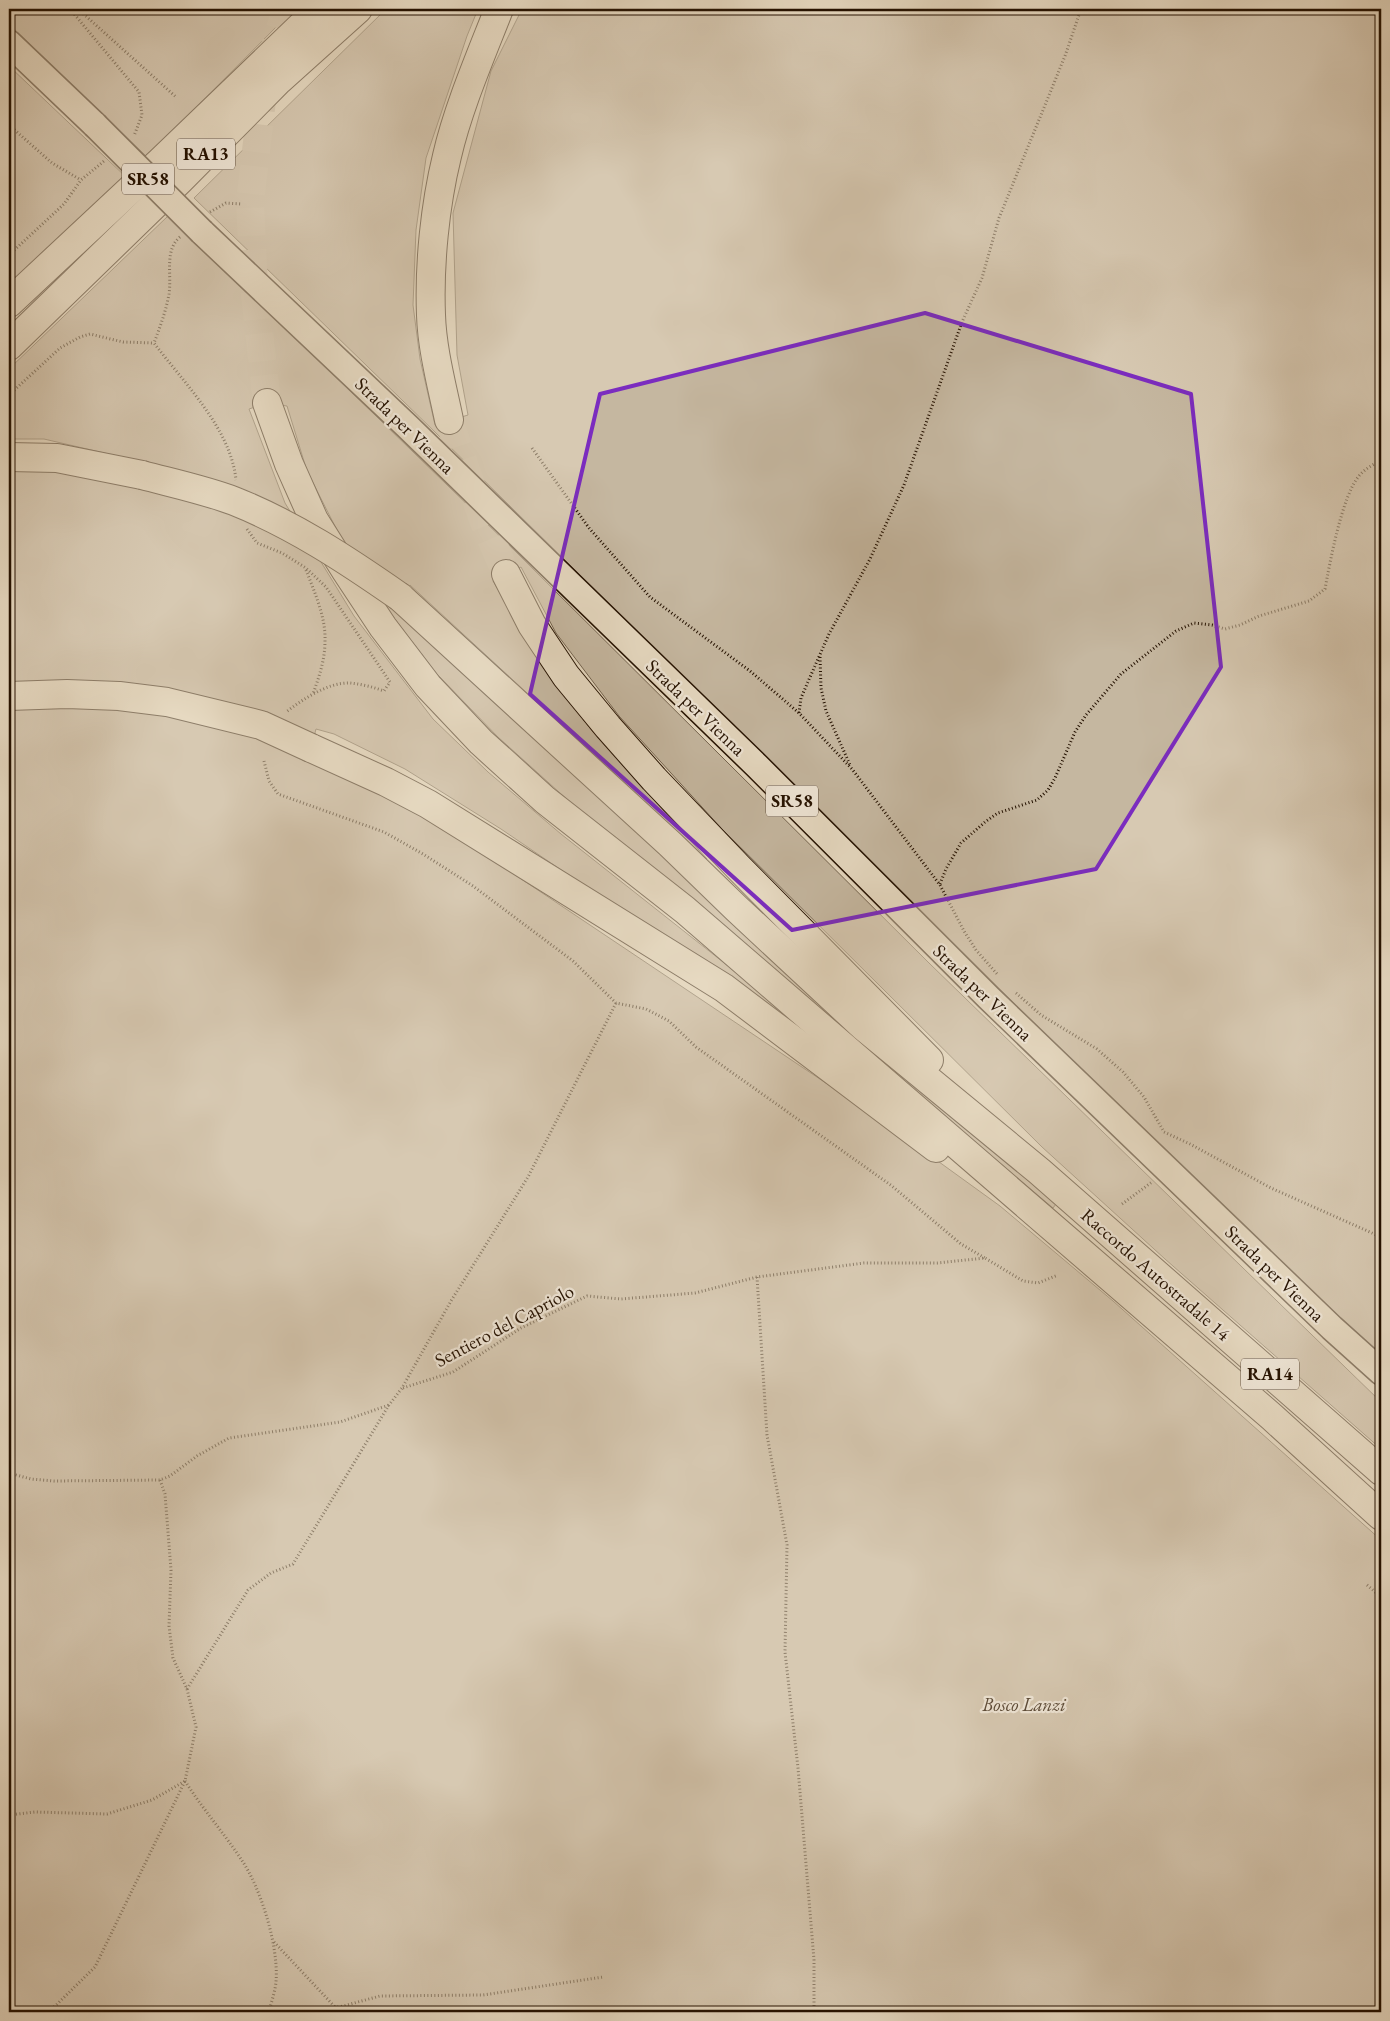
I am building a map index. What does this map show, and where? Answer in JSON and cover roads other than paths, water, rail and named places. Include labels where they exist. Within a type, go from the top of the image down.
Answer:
[{"type":"highway","name":"RA13","points":[[9,303],[161,161],[319,9]]},
{"type":"highway","name":"RA13","points":[[9,346],[181,179],[279,80],[358,9]]},
{"type":"highway","points":[[449,420],[436,358],[431,316],[437,211],[447,155],[468,90],[500,9]]},
{"type":"highway","points":[[266,403],[289,464],[314,520],[383,627],[428,686],[468,728],[545,800],[685,910],[1047,1222]]},
{"type":"highway","points":[[9,456],[57,458],[142,474],[233,501],[291,527],[345,558],[400,597],[663,837],[864,1027],[1039,1171]]},
{"type":"highway","points":[[506,574],[532,625],[566,676],[654,779],[738,867],[1039,1171]]},
{"type":"highway","points":[[9,696],[67,694],[118,696],[168,702],[261,725],[386,782],[428,804],[724,988],[1006,1202],[1047,1222]]},
{"type":"highway","name":"Raccordo Autostradale 14","points":[[1039,1171],[1381,1472]]},
{"type":"highway","name":"Raccordo Autostradale 14","points":[[1047,1222],[1234,1384],[1381,1516]]},
{"type":"main road","name":"Strada per Vienna","points":[[9,43],[95,125],[196,228],[408,427],[757,766],[989,998],[1332,1328],[1381,1372]]},
{"type":"tunnel","points":[[267,403],[254,286],[250,202],[264,83],[286,9]]},
{"type":"tunnel","points":[[449,420],[483,520],[506,574]]},
{"type":"park label","name":"Bosco Lanzi","points":[[1024,1704]]}]
